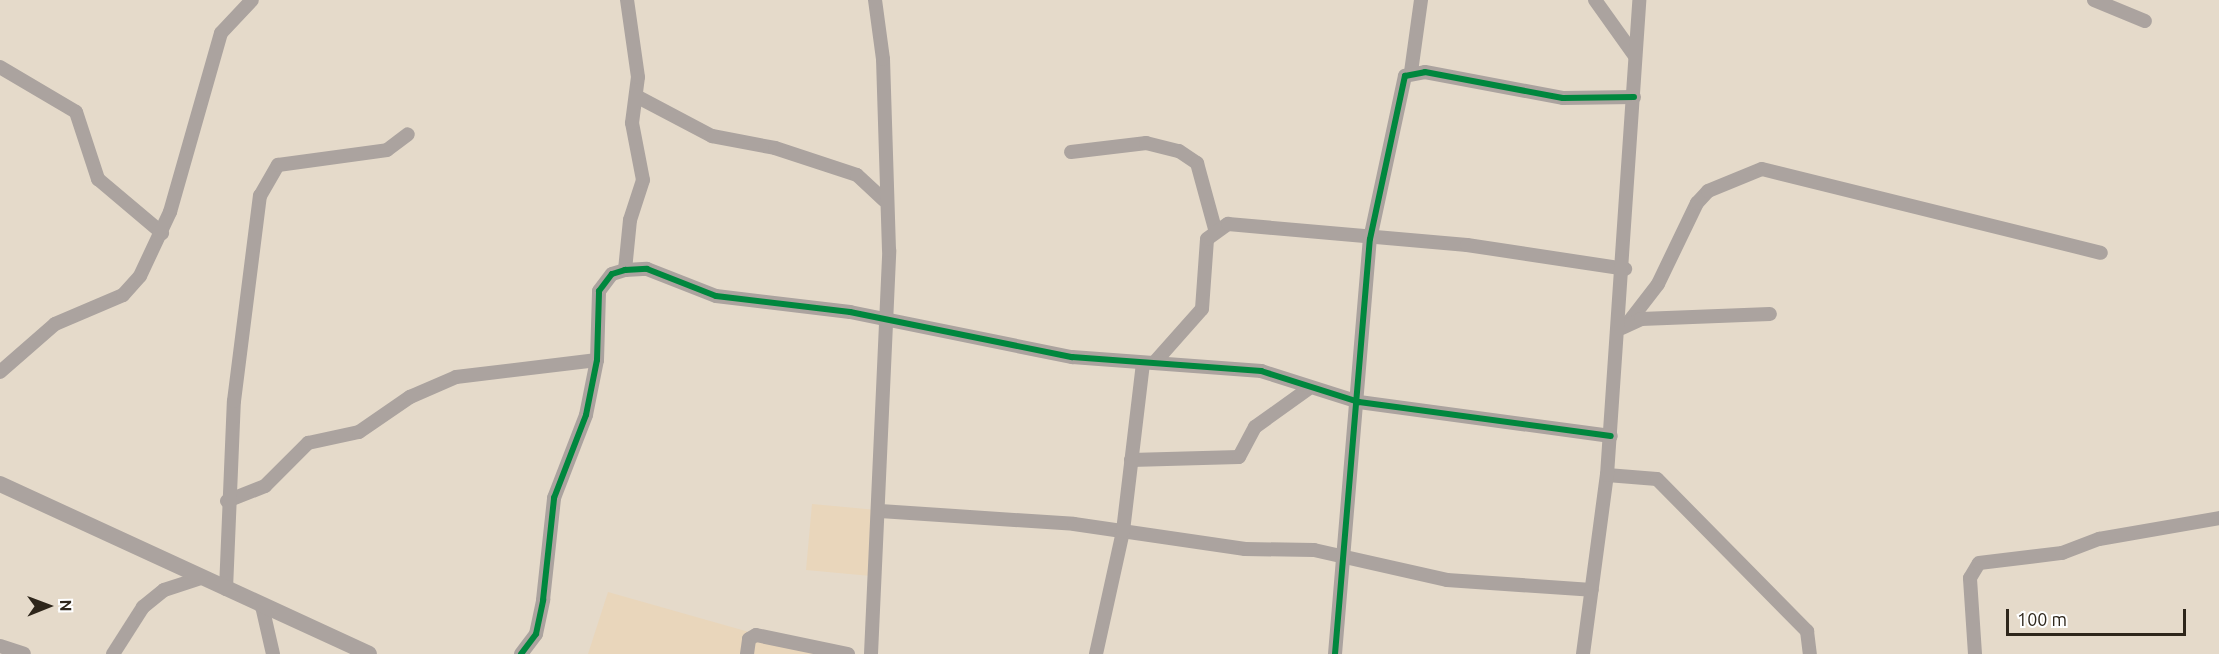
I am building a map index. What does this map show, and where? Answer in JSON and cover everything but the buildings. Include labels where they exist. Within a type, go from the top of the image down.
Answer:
[{"type":"street","points":[[0,372],[55,324],[132,288],[162,233],[214,49],[226,23],[252,0]]},
{"type":"street","points":[[625,270],[630,220],[643,180],[632,123],[636,96],[637,45],[627,0]]},
{"type":"street","points":[[871,654],[889,250],[884,200],[883,59],[875,0]]},
{"type":"street","points":[[1335,654],[1359,402],[1370,239],[1396,100],[1411,72],[1420,0]]},
{"type":"street","points":[[1596,0],[1635,56]]},
{"type":"street","points":[[1584,654],[1624,326],[1639,0]]},
{"type":"street","points":[[2094,0],[2145,21]]},
{"type":"street","points":[[0,66],[76,112],[98,179],[162,233]]},
{"type":"street","points":[[1411,72],[1563,98],[1634,97]]},
{"type":"street","points":[[636,96],[712,136],[775,148],[857,175],[884,200]]},
{"type":"street","points":[[226,589],[227,501],[254,213],[273,170],[314,157],[387,150],[408,135]]},
{"type":"street","points":[[1071,152],[1146,143],[1179,151],[1202,172],[1215,229]]},
{"type":"street","points":[[1624,326],[1658,284],[1697,203],[1708,191],[1762,168],[2101,253]]},
{"type":"street","points":[[1096,654],[1123,531],[1131,460],[1148,364],[1203,309],[1207,239],[1215,229],[1228,224],[1370,239],[1467,245],[1625,269]]},
{"type":"street","points":[[521,654],[536,634],[552,507],[583,424],[597,360],[599,291],[612,274],[625,270],[647,269],[716,296],[849,312],[885,322],[1148,364],[1261,371],[1308,389],[1359,402],[1611,436]]},
{"type":"street","points":[[1624,326],[1770,314]]},
{"type":"street","points":[[227,501],[265,486],[308,443],[359,432],[410,397],[456,376],[597,360]]},
{"type":"street","points":[[1131,460],[1239,457],[1255,427],[1308,389]]},
{"type":"street","points":[[1607,475],[1657,479],[1808,631],[1810,654]]},
{"type":"street","points":[[0,484],[369,654]]},
{"type":"street","points":[[879,512],[1123,531],[1345,556],[1447,580],[1592,590]]},
{"type":"street","points":[[1975,654],[1970,578],[1979,563],[2062,553],[2099,539],[2219,518]]},
{"type":"street","points":[[113,654],[143,607],[164,590],[202,578]]},
{"type":"street","points":[[262,606],[273,654]]},
{"type":"street","points":[[747,654],[749,639],[756,635],[848,654]]},
{"type":"street","points":[[0,646],[24,654]]},
{"type":"shaded area","points":[[812,504],[877,510],[871,576],[806,570]]},
{"type":"shaded area","points":[[608,592],[826,654],[588,654]]},
{"type":"cycle path","points":[[1335,654],[1370,239],[1405,76],[1425,72],[1563,98],[1634,97]]},
{"type":"cycle path","points":[[521,654],[536,634],[543,600],[554,498],[586,415],[597,360],[599,291],[612,274],[625,270],[647,269],[716,296],[850,312],[1072,357],[1261,371],[1359,402],[1611,436]]}]
